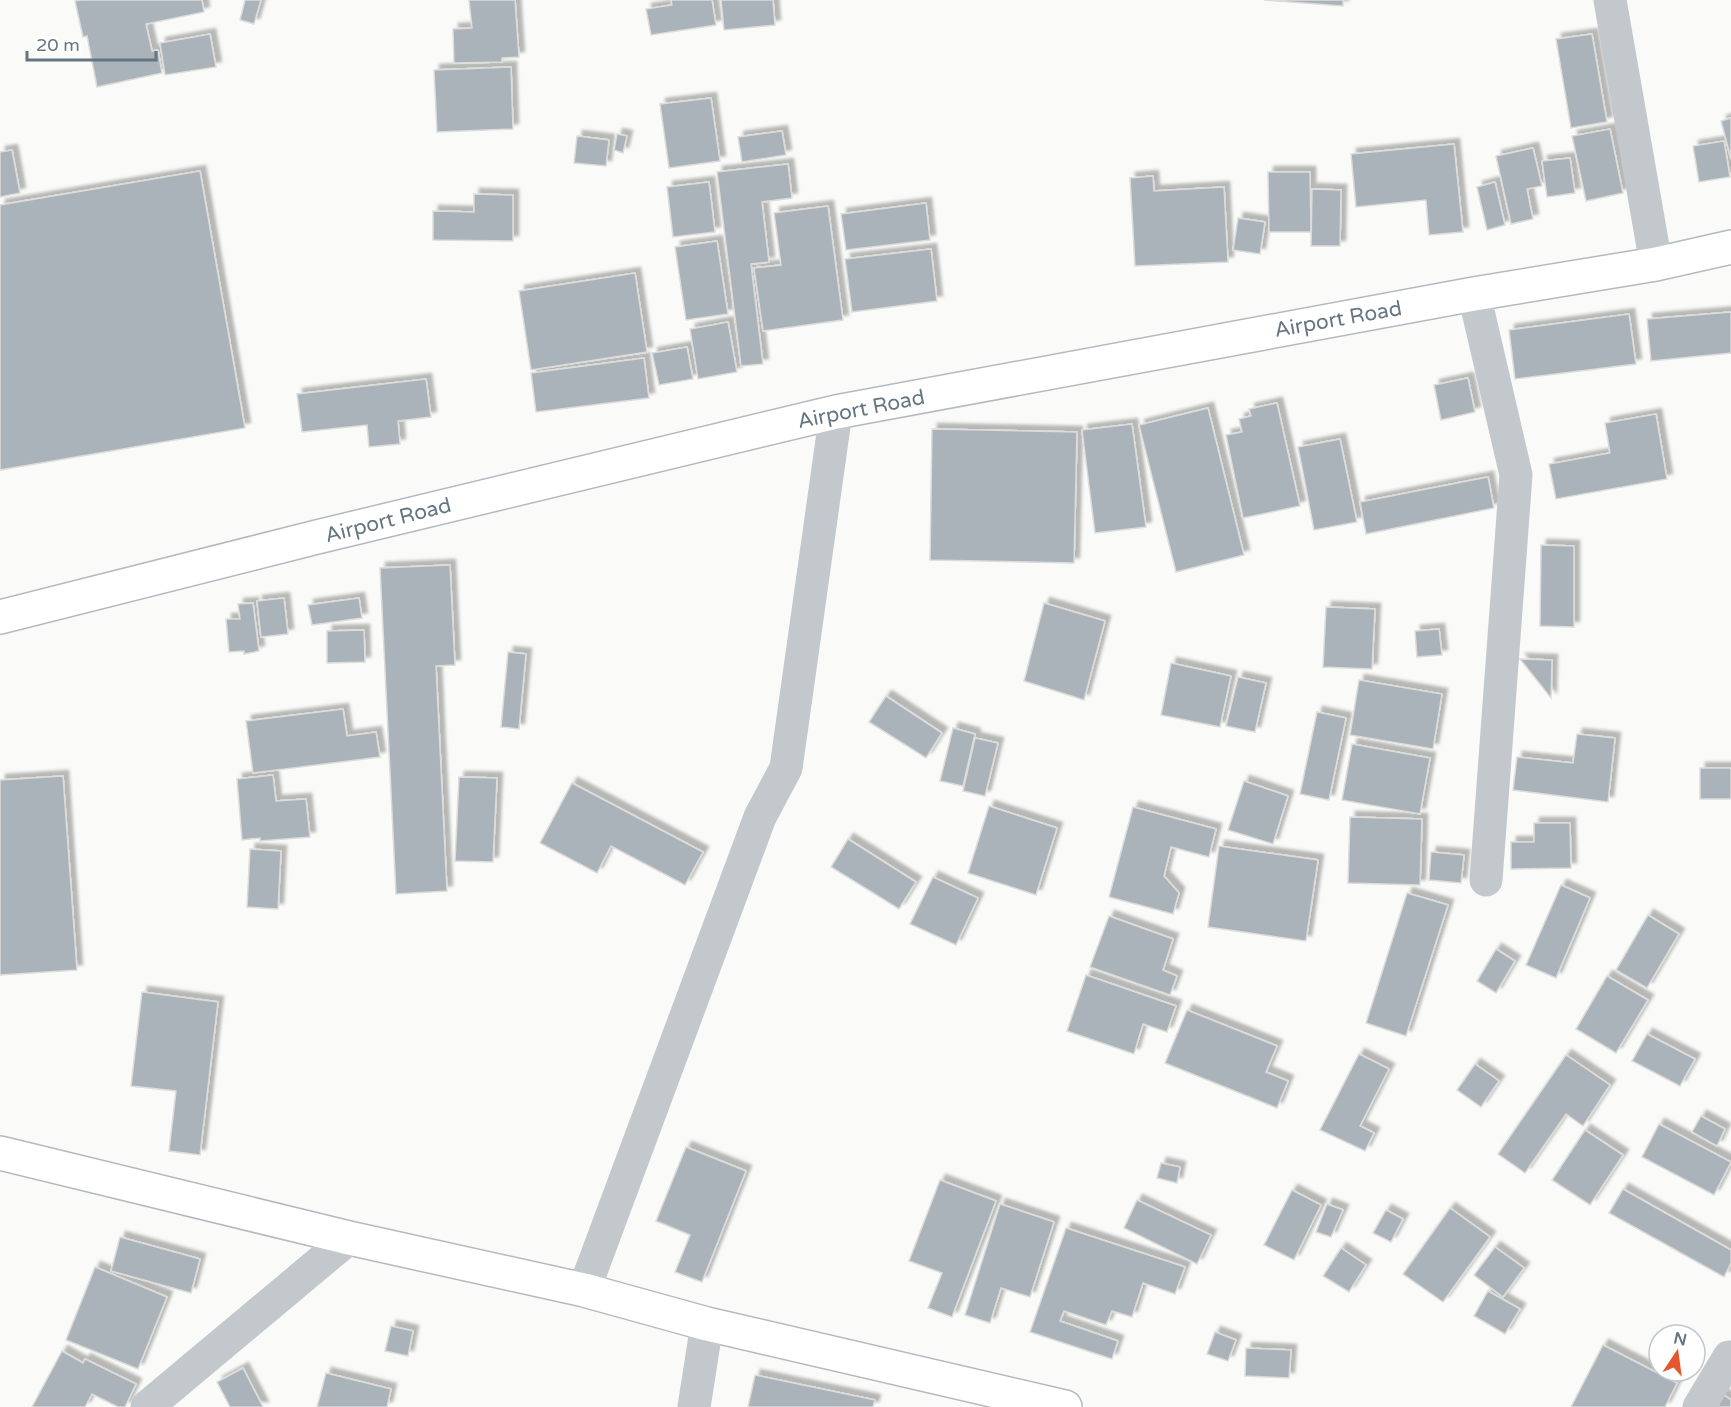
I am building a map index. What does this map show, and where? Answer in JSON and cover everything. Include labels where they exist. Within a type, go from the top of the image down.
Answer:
[{"type":"street","points":[[1610,0],[1656,264]]},
{"type":"street","name":"Airport Road","points":[[0,616],[836,412],[1474,294],[1656,264],[1731,247]]},
{"type":"street","points":[[1474,294],[1516,475],[1486,880]]},
{"type":"street","points":[[584,1290],[760,817],[786,768],[836,412]]},
{"type":"street","points":[[0,1153],[349,1238],[584,1290],[707,1324],[1065,1407]]},
{"type":"street","points":[[147,1407],[349,1238]]},
{"type":"street","points":[[694,1407],[707,1324]]},
{"type":"street","points":[[1699,1407],[1731,1357]]},
{"type":"building","points":[[202,0],[204,12],[146,24],[152,51],[158,50],[162,73],[97,87],[87,36],[83,37],[75,1]]},
{"type":"building","points":[[245,0],[261,0],[254,24],[240,20]]},
{"type":"building","points":[[469,0],[515,0],[519,57],[502,58],[502,62],[454,63],[453,29],[472,28]]},
{"type":"building","points":[[671,0],[712,0],[716,25],[651,35],[646,9],[672,5]]},
{"type":"building","points":[[721,0],[773,0],[775,25],[724,30]]},
{"type":"building","points":[[1264,0],[1343,0],[1343,6]]},
{"type":"building","points":[[210,34],[216,67],[165,75],[160,43]]},
{"type":"building","points":[[1592,34],[1607,122],[1571,128],[1556,39]]},
{"type":"building","points":[[511,67],[513,129],[437,132],[434,70]]},
{"type":"building","points":[[711,98],[720,161],[669,168],[660,104]]},
{"type":"building","points":[[1731,118],[1731,159],[1721,121]]},
{"type":"building","points":[[1610,129],[1623,193],[1586,201],[1572,136]]},
{"type":"building","points":[[782,131],[786,155],[742,162],[738,137]]},
{"type":"building","points":[[617,134],[627,136],[623,153],[614,150]]},
{"type":"building","points":[[577,136],[609,140],[606,166],[574,163]]},
{"type":"building","points":[[1724,141],[1730,177],[1699,182],[1693,146]]},
{"type":"building","points":[[1454,144],[1463,232],[1429,235],[1426,200],[1356,207],[1351,154]]},
{"type":"building","points":[[1533,148],[1542,186],[1527,189],[1533,219],[1511,224],[1496,156]]},
{"type":"building","points":[[12,150],[20,193],[0,197],[0,152]]},
{"type":"building","points":[[1570,158],[1575,193],[1547,197],[1542,161]]},
{"type":"building","points":[[788,164],[792,198],[762,202],[769,262],[751,264],[763,364],[741,366],[717,172]]},
{"type":"building","points":[[200,171],[245,428],[0,470],[0,205]]},
{"type":"building","points":[[1268,172],[1310,172],[1311,232],[1269,232]]},
{"type":"building","points":[[1153,176],[1154,191],[1224,187],[1228,262],[1135,266],[1130,178]]},
{"type":"building","points":[[709,182],[715,232],[673,237],[667,187]]},
{"type":"building","points":[[1495,182],[1505,225],[1487,230],[1477,187]]},
{"type":"building","points":[[1312,189],[1341,190],[1340,246],[1311,246]]},
{"type":"building","points":[[474,194],[513,195],[513,241],[433,240],[433,211],[474,212]]},
{"type":"building","points":[[926,203],[930,240],[846,250],[841,214]]},
{"type":"building","points":[[828,206],[843,320],[763,331],[754,268],[781,265],[774,213]]},
{"type":"building","points":[[1238,218],[1265,222],[1260,254],[1233,250]]},
{"type":"building","points":[[717,241],[728,314],[686,320],[675,247]]},
{"type":"building","points":[[931,249],[937,301],[852,312],[845,259]]},
{"type":"building","points":[[635,273],[647,352],[531,370],[519,291]]},
{"type":"building","points":[[1731,312],[1731,353],[1651,361],[1647,319]]},
{"type":"building","points":[[1629,314],[1636,364],[1515,379],[1509,330]]},
{"type":"building","points":[[728,322],[737,372],[698,379],[690,329]]},
{"type":"building","points":[[687,347],[693,379],[659,385],[652,353]]},
{"type":"building","points":[[644,358],[649,398],[536,412],[531,373]]},
{"type":"building","points":[[1468,378],[1475,412],[1441,420],[1434,385]]},
{"type":"building","points":[[426,379],[431,417],[398,421],[400,444],[369,447],[367,425],[302,432],[297,394]]},
{"type":"building","points":[[1277,403],[1300,506],[1243,518],[1226,435],[1242,432],[1239,419],[1251,416],[1249,409]]},
{"type":"building","points":[[1208,408],[1244,555],[1176,572],[1139,425]]},
{"type":"building","points":[[1656,414],[1667,479],[1556,499],[1549,464],[1610,453],[1605,423]]},
{"type":"building","points":[[1132,424],[1146,527],[1095,533],[1082,430]]},
{"type":"building","points":[[932,429],[1077,432],[1074,563],[930,560]]},
{"type":"building","points":[[1340,439],[1357,522],[1314,530],[1298,447]]},
{"type":"building","points":[[1488,477],[1494,508],[1366,534],[1360,502]]},
{"type":"building","points":[[1541,545],[1574,546],[1574,627],[1540,626]]},
{"type":"building","points":[[450,565],[455,665],[436,666],[447,891],[396,894],[380,568]]},
{"type":"building","points":[[284,598],[288,634],[261,637],[257,601]]},
{"type":"building","points":[[359,598],[362,618],[312,625],[308,605]]},
{"type":"building","points":[[253,603],[259,651],[244,654],[244,651],[229,652],[226,619],[240,619],[238,604]]},
{"type":"building","points":[[1044,603],[1105,621],[1084,700],[1024,681]]},
{"type":"building","points":[[1326,607],[1375,609],[1372,669],[1323,667]]},
{"type":"building","points":[[1439,629],[1442,655],[1417,657],[1415,631]]},
{"type":"building","points":[[364,630],[365,662],[327,663],[327,631]]},
{"type":"building","points":[[508,652],[526,654],[519,729],[501,727]]},
{"type":"building","points":[[1520,659],[1552,660],[1551,698]]},
{"type":"building","points":[[1171,663],[1231,676],[1220,727],[1161,715]]},
{"type":"building","points":[[1238,677],[1266,683],[1255,732],[1226,726]]},
{"type":"building","points":[[1359,680],[1442,694],[1433,749],[1350,735]]},
{"type":"building","points":[[886,696],[942,733],[926,758],[869,722]]},
{"type":"building","points":[[343,709],[347,736],[376,732],[380,757],[253,773],[246,721]]},
{"type":"building","points":[[1317,712],[1346,718],[1329,800],[1300,794]]},
{"type":"building","points":[[953,728],[975,734],[963,786],[940,781]]},
{"type":"building","points":[[1577,734],[1615,738],[1608,802],[1513,790],[1517,757],[1573,763]]},
{"type":"building","points":[[975,738],[998,743],[985,796],[963,791]]},
{"type":"building","points":[[1352,744],[1430,758],[1420,814],[1342,800]]},
{"type":"building","points":[[1700,768],[1731,768],[1731,799],[1700,799]]},
{"type":"building","points":[[273,775],[276,801],[306,799],[310,837],[242,840],[237,779]]},
{"type":"building","points":[[63,776],[77,970],[0,975],[0,780]]},
{"type":"building","points":[[459,777],[497,778],[493,862],[455,861]]},
{"type":"building","points":[[1244,781],[1288,796],[1273,844],[1228,830]]},
{"type":"building","points":[[572,783],[703,852],[685,885],[611,846],[597,873],[540,843]]},
{"type":"building","points":[[989,806],[1057,828],[1036,895],[968,873]]},
{"type":"building","points":[[1133,807],[1216,829],[1209,857],[1171,847],[1164,876],[1179,893],[1173,914],[1109,897]]},
{"type":"building","points":[[1350,817],[1422,819],[1420,885],[1348,883]]},
{"type":"building","points":[[1534,823],[1570,823],[1571,868],[1511,869],[1511,842],[1534,842]]},
{"type":"building","points":[[848,839],[916,882],[899,909],[831,867]]},
{"type":"building","points":[[1219,846],[1318,860],[1306,941],[1208,927]]},
{"type":"building","points":[[250,849],[281,851],[278,909],[247,907]]},
{"type":"building","points":[[1431,852],[1464,855],[1461,883],[1429,880]]},
{"type":"building","points":[[933,877],[978,898],[956,945],[910,924]]},
{"type":"building","points":[[1561,885],[1590,898],[1556,978],[1526,965]]},
{"type":"building","points":[[1407,893],[1448,905],[1406,1036],[1366,1023]]},
{"type":"building","points":[[1648,915],[1679,934],[1647,988],[1616,970]]},
{"type":"building","points":[[1109,916],[1173,939],[1163,970],[1177,976],[1170,995],[1090,967]]},
{"type":"building","points":[[1496,949],[1515,961],[1496,993],[1477,981]]},
{"type":"building","points":[[1086,975],[1176,1006],[1167,1032],[1143,1024],[1134,1054],[1067,1031]]},
{"type":"building","points":[[1607,976],[1648,1000],[1616,1053],[1576,1029]]},
{"type":"building","points":[[142,992],[218,1002],[200,1155],[169,1151],[176,1091],[131,1086]]},
{"type":"building","points":[[1187,1010],[1277,1046],[1266,1072],[1288,1081],[1277,1108],[1165,1063]]},
{"type":"building","points":[[1647,1034],[1695,1059],[1680,1086],[1632,1061]]},
{"type":"building","points":[[1359,1054],[1389,1069],[1360,1126],[1374,1133],[1365,1151],[1320,1130]]},
{"type":"building","points":[[1566,1055],[1610,1085],[1583,1126],[1566,1114],[1525,1173],[1498,1154]]},
{"type":"building","points":[[1475,1064],[1499,1081],[1481,1107],[1457,1090]]},
{"type":"building","points":[[1701,1116],[1725,1129],[1717,1146],[1692,1132]]},
{"type":"building","points":[[1659,1124],[1731,1162],[1714,1195],[1642,1157]]},
{"type":"building","points":[[1585,1130],[1623,1155],[1590,1205],[1552,1180]]},
{"type":"building","points":[[686,1147],[746,1171],[702,1282],[675,1272],[690,1235],[656,1221]]},
{"type":"building","points":[[1161,1163],[1180,1167],[1177,1183],[1157,1178]]},
{"type":"building","points":[[940,1180],[996,1201],[952,1317],[928,1308],[942,1273],[909,1261]]},
{"type":"building","points":[[1623,1189],[1731,1250],[1731,1263],[1724,1277],[1609,1213]]},
{"type":"building","points":[[1292,1190],[1321,1205],[1294,1260],[1264,1245]]},
{"type":"building","points":[[1137,1200],[1211,1235],[1197,1264],[1124,1228]]},
{"type":"building","points":[[1000,1204],[1054,1222],[1030,1297],[1001,1288],[990,1323],[965,1315]]},
{"type":"building","points":[[1327,1204],[1343,1210],[1331,1237],[1316,1232]]},
{"type":"building","points":[[1450,1208],[1490,1237],[1443,1302],[1403,1274]]},
{"type":"building","points":[[1386,1210],[1403,1219],[1391,1242],[1373,1233]]},
{"type":"building","points":[[1066,1228],[1185,1267],[1175,1294],[1143,1283],[1132,1317],[1112,1311],[1106,1325],[1064,1311],[1060,1321],[1118,1341],[1112,1359],[1030,1332]]},
{"type":"building","points":[[120,1237],[200,1259],[191,1293],[111,1271]]},
{"type":"building","points":[[1495,1247],[1524,1268],[1503,1297],[1474,1275]]},
{"type":"building","points":[[1341,1248],[1366,1265],[1349,1292],[1323,1276]]},
{"type":"building","points":[[95,1267],[167,1297],[138,1369],[66,1340]]},
{"type":"building","points":[[1488,1291],[1520,1309],[1505,1334],[1474,1316]]},
{"type":"building","points":[[391,1326],[413,1331],[408,1356],[385,1351]]},
{"type":"building","points":[[1215,1332],[1236,1340],[1228,1361],[1207,1354]]},
{"type":"building","points":[[1603,1345],[1647,1368],[1647,1383],[1677,1383],[1665,1407],[1571,1407]]},
{"type":"building","points":[[1246,1348],[1291,1350],[1289,1378],[1245,1376]]},
{"type":"building","points":[[62,1351],[83,1363],[85,1359],[136,1384],[125,1407],[118,1407],[92,1394],[85,1407],[32,1407]]},
{"type":"building","points":[[243,1368],[263,1407],[230,1407],[217,1382]]},
{"type":"building","points":[[326,1373],[391,1389],[387,1407],[317,1407]]},
{"type":"building","points":[[755,1375],[875,1400],[873,1407],[748,1407]]},
{"type":"building","points":[[1719,1392],[1731,1400],[1731,1407],[1709,1407]]}]
